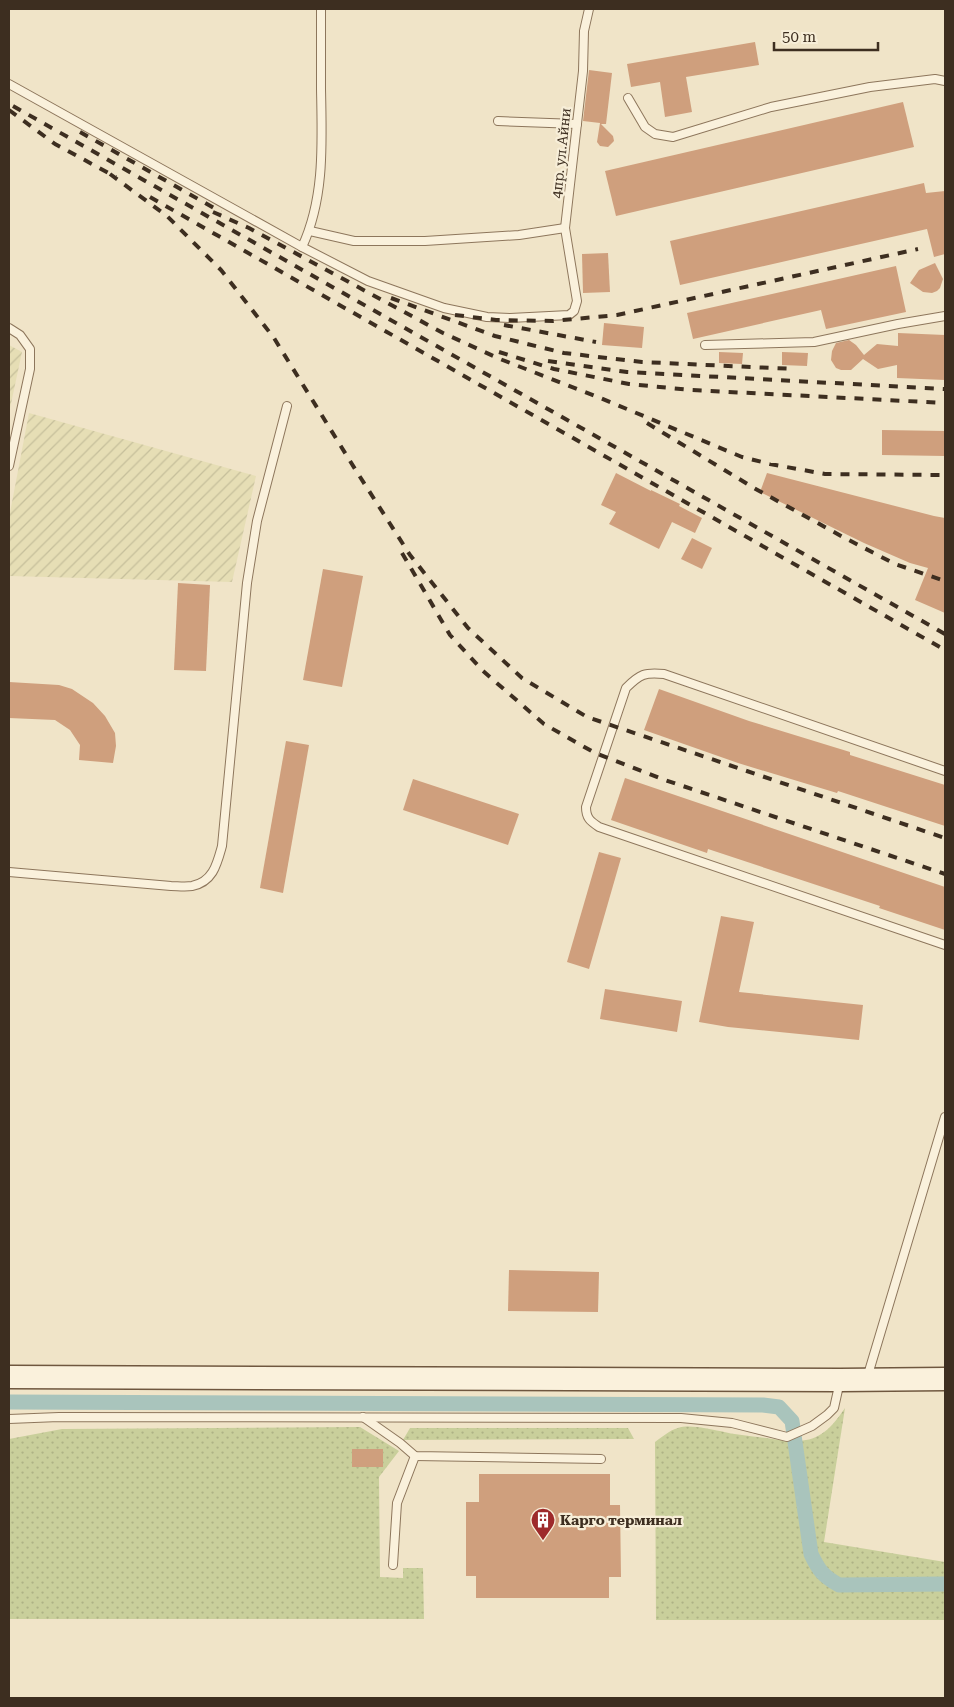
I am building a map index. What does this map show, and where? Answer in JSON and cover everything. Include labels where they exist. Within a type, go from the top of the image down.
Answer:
[{"type":"street","points":[[9,1377],[945,1379]]},
{"type":"lane","points":[[9,84],[302,247],[310,231],[323,155],[321,9]]},
{"type":"lane","name":"4пр. ул.Айни","points":[[302,247],[368,281],[444,308],[487,317],[510,318],[569,315],[574,312],[577,301],[566,228],[584,57],[584,31],[589,9]]},
{"type":"lane","points":[[628,98],[645,127],[655,134],[673,137],[771,107],[870,87],[935,79],[945,81]]},
{"type":"lane","points":[[498,121],[576,124]]},
{"type":"lane","points":[[310,231],[354,241],[425,241],[519,235],[566,228]]},
{"type":"lane","points":[[704,345],[814,342],[945,316]]},
{"type":"lane","points":[[9,328],[20,335],[30,349],[30,369],[9,466]]},
{"type":"lane","points":[[9,872],[171,886],[192,886],[210,876],[217,864],[222,846],[247,583],[258,521],[286,406]]},
{"type":"lane","points":[[945,771],[664,674],[649,672],[637,677],[626,688],[586,807],[586,816],[599,827],[945,945]]},
{"type":"lane","points":[[866,1380],[945,1117]]},
{"type":"lane","points":[[9,1419],[59,1417],[682,1418],[732,1423],[787,1436],[812,1426],[834,1408],[840,1380]]},
{"type":"lane","points":[[363,1417],[415,1456],[601,1459]]},
{"type":"lane","points":[[393,1565],[398,1503],[415,1456]]},
{"type":"shaded area","points":[[9,345],[22,352],[9,413]]},
{"type":"shaded area","points":[[29,413],[256,476],[232,582],[9,576],[9,518]]},
{"type":"green space","points":[[845,1408],[824,1542],[945,1562],[945,1620],[656,1620],[655,1442],[672,1430],[688,1426],[780,1440],[802,1441],[820,1435],[828,1429]]},
{"type":"green space","points":[[360,1427],[399,1451],[379,1477],[380,1577],[403,1578],[403,1568],[423,1568],[424,1619],[9,1619],[9,1439],[62,1429]]},
{"type":"green space","points":[[410,1428],[628,1428],[634,1439],[403,1440]]},
{"type":"building","points":[[755,42],[759,65],[686,77],[692,112],[665,117],[660,82],[631,87],[627,64]]},
{"type":"building","points":[[589,70],[612,73],[606,124],[601,124],[613,136],[614,141],[608,147],[600,146],[597,142],[600,123],[583,121]]},
{"type":"building","points":[[903,102],[914,147],[616,216],[605,171]]},
{"type":"building","points":[[924,183],[926,193],[945,191],[945,254],[934,257],[927,229],[680,285],[670,241]]},
{"type":"building","points":[[608,253],[610,292],[583,293],[582,254]]},
{"type":"building","points":[[935,263],[943,279],[937,291],[932,293],[923,292],[910,283],[919,270]]},
{"type":"building","points":[[896,266],[906,312],[826,329],[821,310],[693,339],[687,313]]},
{"type":"building","points":[[604,323],[644,327],[642,348],[602,345]]},
{"type":"building","points":[[898,333],[945,335],[945,380],[897,378],[897,365],[878,369],[863,359],[851,370],[841,370],[836,368],[831,360],[832,351],[836,343],[849,340],[864,355],[877,344],[898,346]]},
{"type":"building","points":[[719,352],[743,353],[742,364],[719,363]]},
{"type":"building","points":[[782,352],[808,353],[807,366],[782,365]]},
{"type":"building","points":[[882,430],[945,431],[945,456],[882,455]]},
{"type":"building","points":[[616,473],[680,504],[679,506],[702,518],[695,533],[672,522],[659,549],[609,524],[616,512],[601,505]]},
{"type":"building","points":[[767,473],[945,518],[945,613],[915,600],[928,568],[910,563],[864,543],[760,492]]},
{"type":"building","points":[[692,538],[712,548],[702,569],[681,559]]},
{"type":"building","points":[[323,569],[363,576],[342,687],[303,680]]},
{"type":"building","points":[[178,583],[210,585],[206,671],[174,670]]},
{"type":"building","points":[[9,682],[59,685],[72,689],[93,703],[105,716],[115,733],[116,746],[113,763],[79,760],[80,745],[70,730],[55,720],[9,718]]},
{"type":"building","points":[[659,689],[749,721],[850,752],[850,755],[945,785],[945,826],[838,791],[837,793],[738,763],[644,730]]},
{"type":"building","points":[[286,741],[309,745],[283,893],[260,888]]},
{"type":"building","points":[[625,778],[945,887],[945,930],[879,908],[880,906],[708,849],[707,853],[611,820]]},
{"type":"building","points":[[413,779],[519,814],[508,845],[403,810]]},
{"type":"building","points":[[599,852],[621,858],[589,969],[567,962]]},
{"type":"building","points":[[721,916],[754,922],[739,992],[863,1005],[859,1040],[728,1027],[699,1022]]},
{"type":"building","points":[[605,989],[682,1001],[677,1032],[600,1019]]},
{"type":"building","points":[[509,1270],[599,1272],[598,1312],[508,1311]]},
{"type":"building","points":[[352,1449],[383,1449],[383,1467],[352,1467]]},
{"type":"building","name":"Карго терминал","points":[[479,1474],[610,1474],[610,1505],[620,1505],[621,1577],[609,1577],[609,1598],[476,1598],[476,1576],[466,1576],[466,1502],[479,1502]]},
{"type":"waterway","points":[[9,1402],[763,1405],[779,1407],[792,1421],[811,1554],[822,1572],[839,1585],[945,1584]]},
{"type":"railway","points":[[13,106],[945,634]]},
{"type":"railway","points":[[9,110],[55,144],[116,177]]},
{"type":"railway","points":[[80,132],[221,212]]},
{"type":"railway","points":[[110,174],[167,216],[221,270],[274,338],[410,555],[468,628],[522,678],[587,717],[945,838]]},
{"type":"railway","points":[[150,197],[945,650]]},
{"type":"railway","points":[[213,212],[249,228],[443,333],[500,359],[598,397],[742,457],[825,474],[945,475]]},
{"type":"railway","points":[[455,315],[496,320],[553,321],[617,315],[918,249]]},
{"type":"railway","points":[[391,298],[495,336],[564,353],[642,362],[795,369]]},
{"type":"railway","points":[[504,325],[596,342]]},
{"type":"railway","points":[[499,352],[554,369],[629,384],[691,390],[945,403]]},
{"type":"railway","points":[[548,361],[627,372],[945,389]]},
{"type":"railway","points":[[647,423],[754,488],[843,537],[895,564],[945,581]]},
{"type":"railway","points":[[402,553],[450,635],[483,671],[544,724],[595,753],[662,779],[945,874]]},
{"type":"place","name":"Карго терминал","points":[[543,1541]]}]
